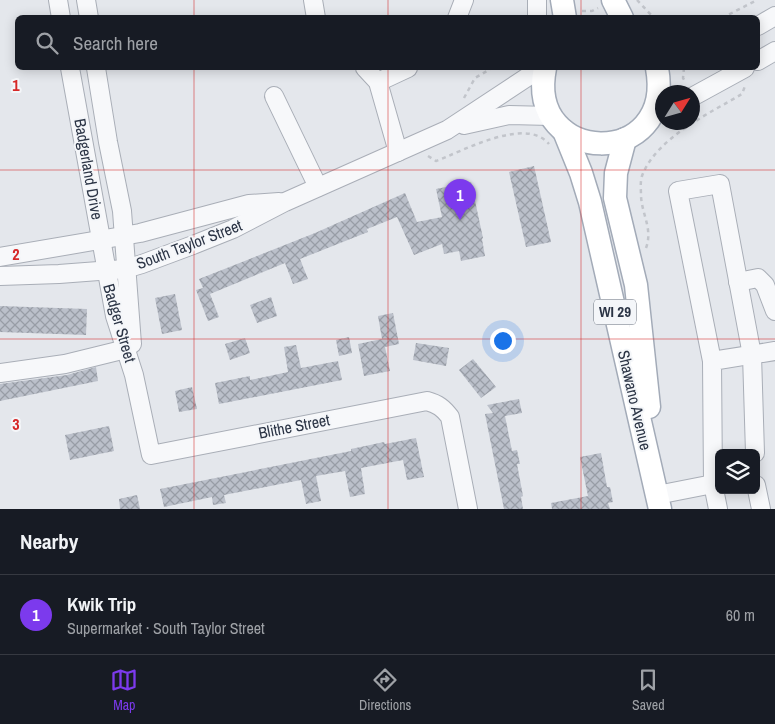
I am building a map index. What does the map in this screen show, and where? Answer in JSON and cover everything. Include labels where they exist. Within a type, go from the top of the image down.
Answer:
[{"type":"main road","points":[[562,0],[564,15]]},
{"type":"main road","points":[[613,0],[620,15]]},
{"type":"main road","name":"WI 29","points":[[545,70],[542,82],[544,100],[556,132]]},
{"type":"main road","points":[[657,70],[660,85]]},
{"type":"main road","points":[[556,132],[594,144],[610,144],[625,139],[655,118]]},
{"type":"main road","name":"Shawano Avenue","points":[[556,132],[581,173],[590,202],[658,502]]},
{"type":"main road","name":"Shawano Avenue","points":[[625,139],[616,173],[615,198],[636,285],[658,502]]},
{"type":"street","points":[[58,0],[60,15]]},
{"type":"street","points":[[86,0],[88,15]]},
{"type":"street","points":[[313,0],[316,15]]},
{"type":"street","points":[[458,15],[464,0]]},
{"type":"street","points":[[537,0],[538,15]]},
{"type":"street","points":[[760,25],[775,16]]},
{"type":"street","points":[[760,60],[775,51]]},
{"type":"street","name":"Badgerland Drive","points":[[70,70],[105,270]]},
{"type":"street","name":"Badgerland Drive","points":[[96,70],[122,211],[125,269]]},
{"type":"street","points":[[367,70],[378,82],[398,152]]},
{"type":"street","points":[[378,82],[404,70]]},
{"type":"street","points":[[481,108],[518,70]]},
{"type":"street","name":"South Taylor Street","points":[[447,130],[538,70]]},
{"type":"street","points":[[700,93],[741,70]]},
{"type":"street","points":[[274,96],[318,187]]},
{"type":"street","name":"South Taylor Street","points":[[0,276],[125,269],[142,264],[233,229],[285,202],[447,130],[475,122],[509,115],[556,132]]},
{"type":"street","points":[[658,502],[715,487],[712,361],[678,191],[720,184],[752,354],[755,449]]},
{"type":"street","name":"South Taylor Street","points":[[0,257],[140,233],[249,204],[285,202]]},
{"type":"street","name":"Badger Street","points":[[125,269],[134,375]]},
{"type":"street","name":"Badger Street","points":[[105,270],[115,316],[134,375],[151,455]]},
{"type":"street","points":[[738,282],[758,278],[765,285],[775,311]]},
{"type":"street","points":[[0,373],[65,364],[126,349]]},
{"type":"street","points":[[712,361],[775,351]]},
{"type":"street","name":"Blithe Street","points":[[151,455],[420,401],[436,404],[450,418],[468,509]]},
{"type":"street","points":[[716,494],[718,509]]},
{"type":"street","points":[[758,494],[761,509]]},
{"type":"path","points":[[637,0],[651,15]]},
{"type":"path","points":[[728,15],[757,0]]},
{"type":"path","points":[[476,78],[489,70]]},
{"type":"path","points":[[650,238],[641,197],[642,178],[650,160],[682,130],[742,94]]},
{"type":"path","points":[[436,161],[496,137],[521,133],[547,142],[556,132]]},
{"type":"path","points":[[633,176],[642,178]]},
{"type":"building","points":[[534,166],[551,242],[526,247],[509,172]]},
{"type":"building","points":[[471,182],[485,256],[461,261],[459,251],[444,254],[442,244],[414,255],[397,217],[367,229],[368,232],[300,259],[308,279],[293,284],[285,263],[210,294],[219,317],[208,321],[196,290],[203,288],[199,279],[315,233],[405,193],[417,222],[442,217],[436,189]]},
{"type":"building","points":[[175,294],[182,330],[162,334],[155,298]]},
{"type":"building","points":[[271,297],[277,316],[257,323],[250,305]]},
{"type":"building","points":[[0,306],[87,309],[86,335],[0,332]]},
{"type":"building","points":[[393,313],[399,344],[385,347],[390,371],[364,376],[358,344],[382,339],[378,316]]},
{"type":"building","points":[[349,337],[352,353],[339,356],[336,340]]},
{"type":"building","points":[[245,338],[250,353],[230,360],[225,344]]},
{"type":"building","points":[[416,343],[449,348],[446,366],[413,360]]},
{"type":"building","points":[[296,345],[301,368],[338,361],[342,380],[219,404],[215,383],[250,376],[250,380],[288,372],[284,347]]},
{"type":"building","points":[[473,359],[496,387],[481,398],[459,370]]},
{"type":"building","points":[[96,367],[98,381],[0,401],[0,384],[67,375]]},
{"type":"building","points":[[192,387],[197,409],[179,412],[175,391]]},
{"type":"building","points":[[519,399],[522,413],[505,416],[512,451],[517,450],[520,464],[517,464],[523,496],[521,497],[523,509],[504,509],[485,414],[493,413],[487,405]]},
{"type":"building","points":[[109,426],[114,451],[70,460],[65,435]]},
{"type":"building","points":[[416,438],[424,477],[407,480],[403,460],[361,468],[365,494],[350,497],[345,471],[316,476],[321,501],[306,504],[301,480],[224,495],[226,503],[213,505],[212,497],[164,507],[160,489],[351,451],[351,449],[384,442],[385,444]]},
{"type":"building","points":[[601,453],[607,487],[610,487],[613,502],[608,503],[610,509],[552,509],[551,503],[588,496],[580,457]]},
{"type":"building","points":[[137,495],[140,509],[120,509],[119,499]]},
{"type":"place","name":"Kwik Trip","points":[[460,220]]}]
